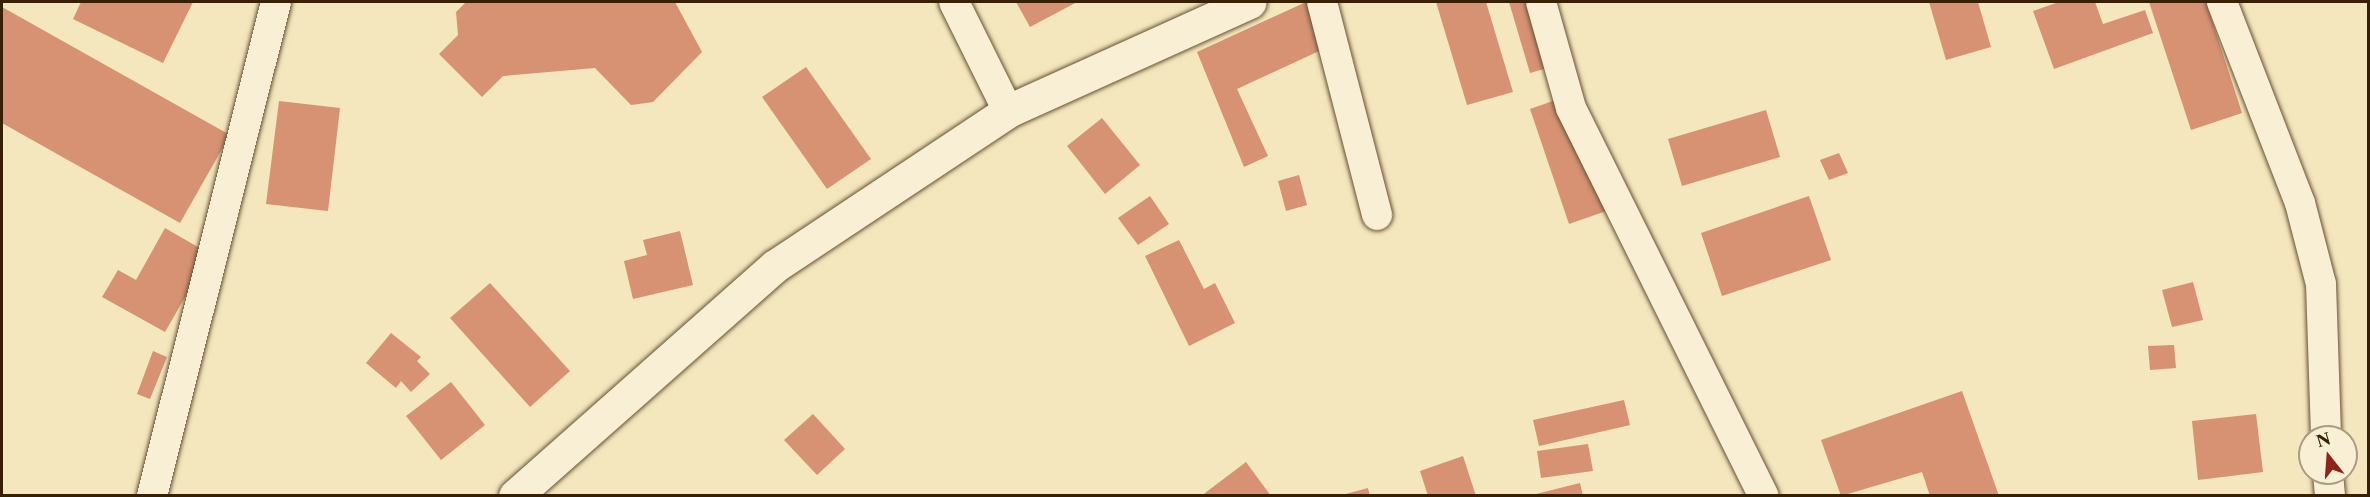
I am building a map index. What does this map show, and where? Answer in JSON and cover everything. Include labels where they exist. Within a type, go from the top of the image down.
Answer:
[{"type":"street","points":[[152,495],[276,2]]},
{"type":"street","points":[[954,2],[1008,111]]},
{"type":"street","points":[[515,495],[776,266],[1008,111],[1249,2]]},
{"type":"street","points":[[1322,2],[1377,215]]},
{"type":"street","points":[[1541,2],[1571,108],[1764,495]]},
{"type":"street","points":[[2222,2],[2301,203],[2321,284],[2325,425]]},
{"type":"building","points":[[81,2],[193,2],[163,63],[73,19]]},
{"type":"building","points":[[466,2],[675,2],[702,52],[653,102],[631,105],[595,68],[503,76],[482,97],[439,54],[458,35],[456,12]]},
{"type":"building","points":[[1016,2],[1077,2],[1030,27]]},
{"type":"building","points":[[1306,2],[1327,2],[1345,39],[1237,89],[1268,156],[1244,167],[1197,52]]},
{"type":"building","points":[[1436,2],[1486,2],[1513,92],[1467,105]]},
{"type":"building","points":[[1509,2],[1535,2],[1554,66],[1530,73]]},
{"type":"building","points":[[1929,2],[1978,2],[1991,47],[1946,60]]},
{"type":"building","points":[[2059,2],[2095,2],[2103,24],[2145,10],[2153,33],[2054,69],[2033,11]]},
{"type":"building","points":[[2149,2],[2206,2],[2242,113],[2191,130]]},
{"type":"building","points":[[2,7],[230,135],[180,223],[2,123]]},
{"type":"building","points":[[806,67],[871,159],[827,189],[762,97]]},
{"type":"building","points":[[1570,95],[1609,210],[1569,224],[1530,109]]},
{"type":"building","points":[[279,101],[340,108],[328,211],[266,204]]},
{"type":"building","points":[[1766,110],[1780,157],[1682,186],[1668,139]]},
{"type":"building","points":[[1102,118],[1140,165],[1105,194],[1067,146]]},
{"type":"building","points":[[1839,153],[1848,173],[1829,180],[1820,160]]},
{"type":"building","points":[[1299,175],[1307,205],[1286,211],[1278,181]]},
{"type":"building","points":[[1150,196],[1169,224],[1138,245],[1118,218]]},
{"type":"building","points":[[1809,196],[1831,260],[1722,296],[1701,233]]},
{"type":"building","points":[[165,228],[210,254],[165,332],[102,297],[118,270],[136,280]]},
{"type":"building","points":[[680,231],[693,285],[633,299],[624,261],[647,255],[643,240]]},
{"type":"building","points":[[1179,240],[1204,289],[1215,283],[1235,323],[1189,346],[1145,256]]},
{"type":"building","points":[[2193,282],[2203,320],[2172,327],[2162,290]]},
{"type":"building","points":[[490,283],[570,371],[530,407],[450,318]]},
{"type":"building","points":[[391,333],[421,357],[417,361],[430,374],[411,392],[401,381],[396,388],[366,363]]},
{"type":"building","points":[[2174,345],[2176,368],[2150,370],[2148,346]]},
{"type":"building","points":[[153,351],[167,357],[150,399],[137,394]]},
{"type":"building","points":[[451,382],[485,425],[441,460],[406,416]]},
{"type":"building","points":[[1962,391],[1999,496],[1930,496],[1922,472],[1841,496],[1821,440]]},
{"type":"building","points":[[1624,400],[1630,425],[1539,446],[1533,420]]},
{"type":"building","points":[[813,414],[845,449],[817,475],[784,440]]},
{"type":"building","points":[[2256,414],[2263,472],[2198,480],[2192,421]]},
{"type":"building","points":[[1588,444],[1593,471],[1541,478],[1537,451]]},
{"type":"building","points":[[1463,456],[1476,496],[1428,496],[1420,471]]},
{"type":"building","points":[[1246,462],[1271,496],[1201,496]]},
{"type":"building","points":[[1580,483],[1583,496],[1532,496],[1532,495]]},
{"type":"building","points":[[1368,488],[1370,496],[1342,496],[1342,495]]}]
